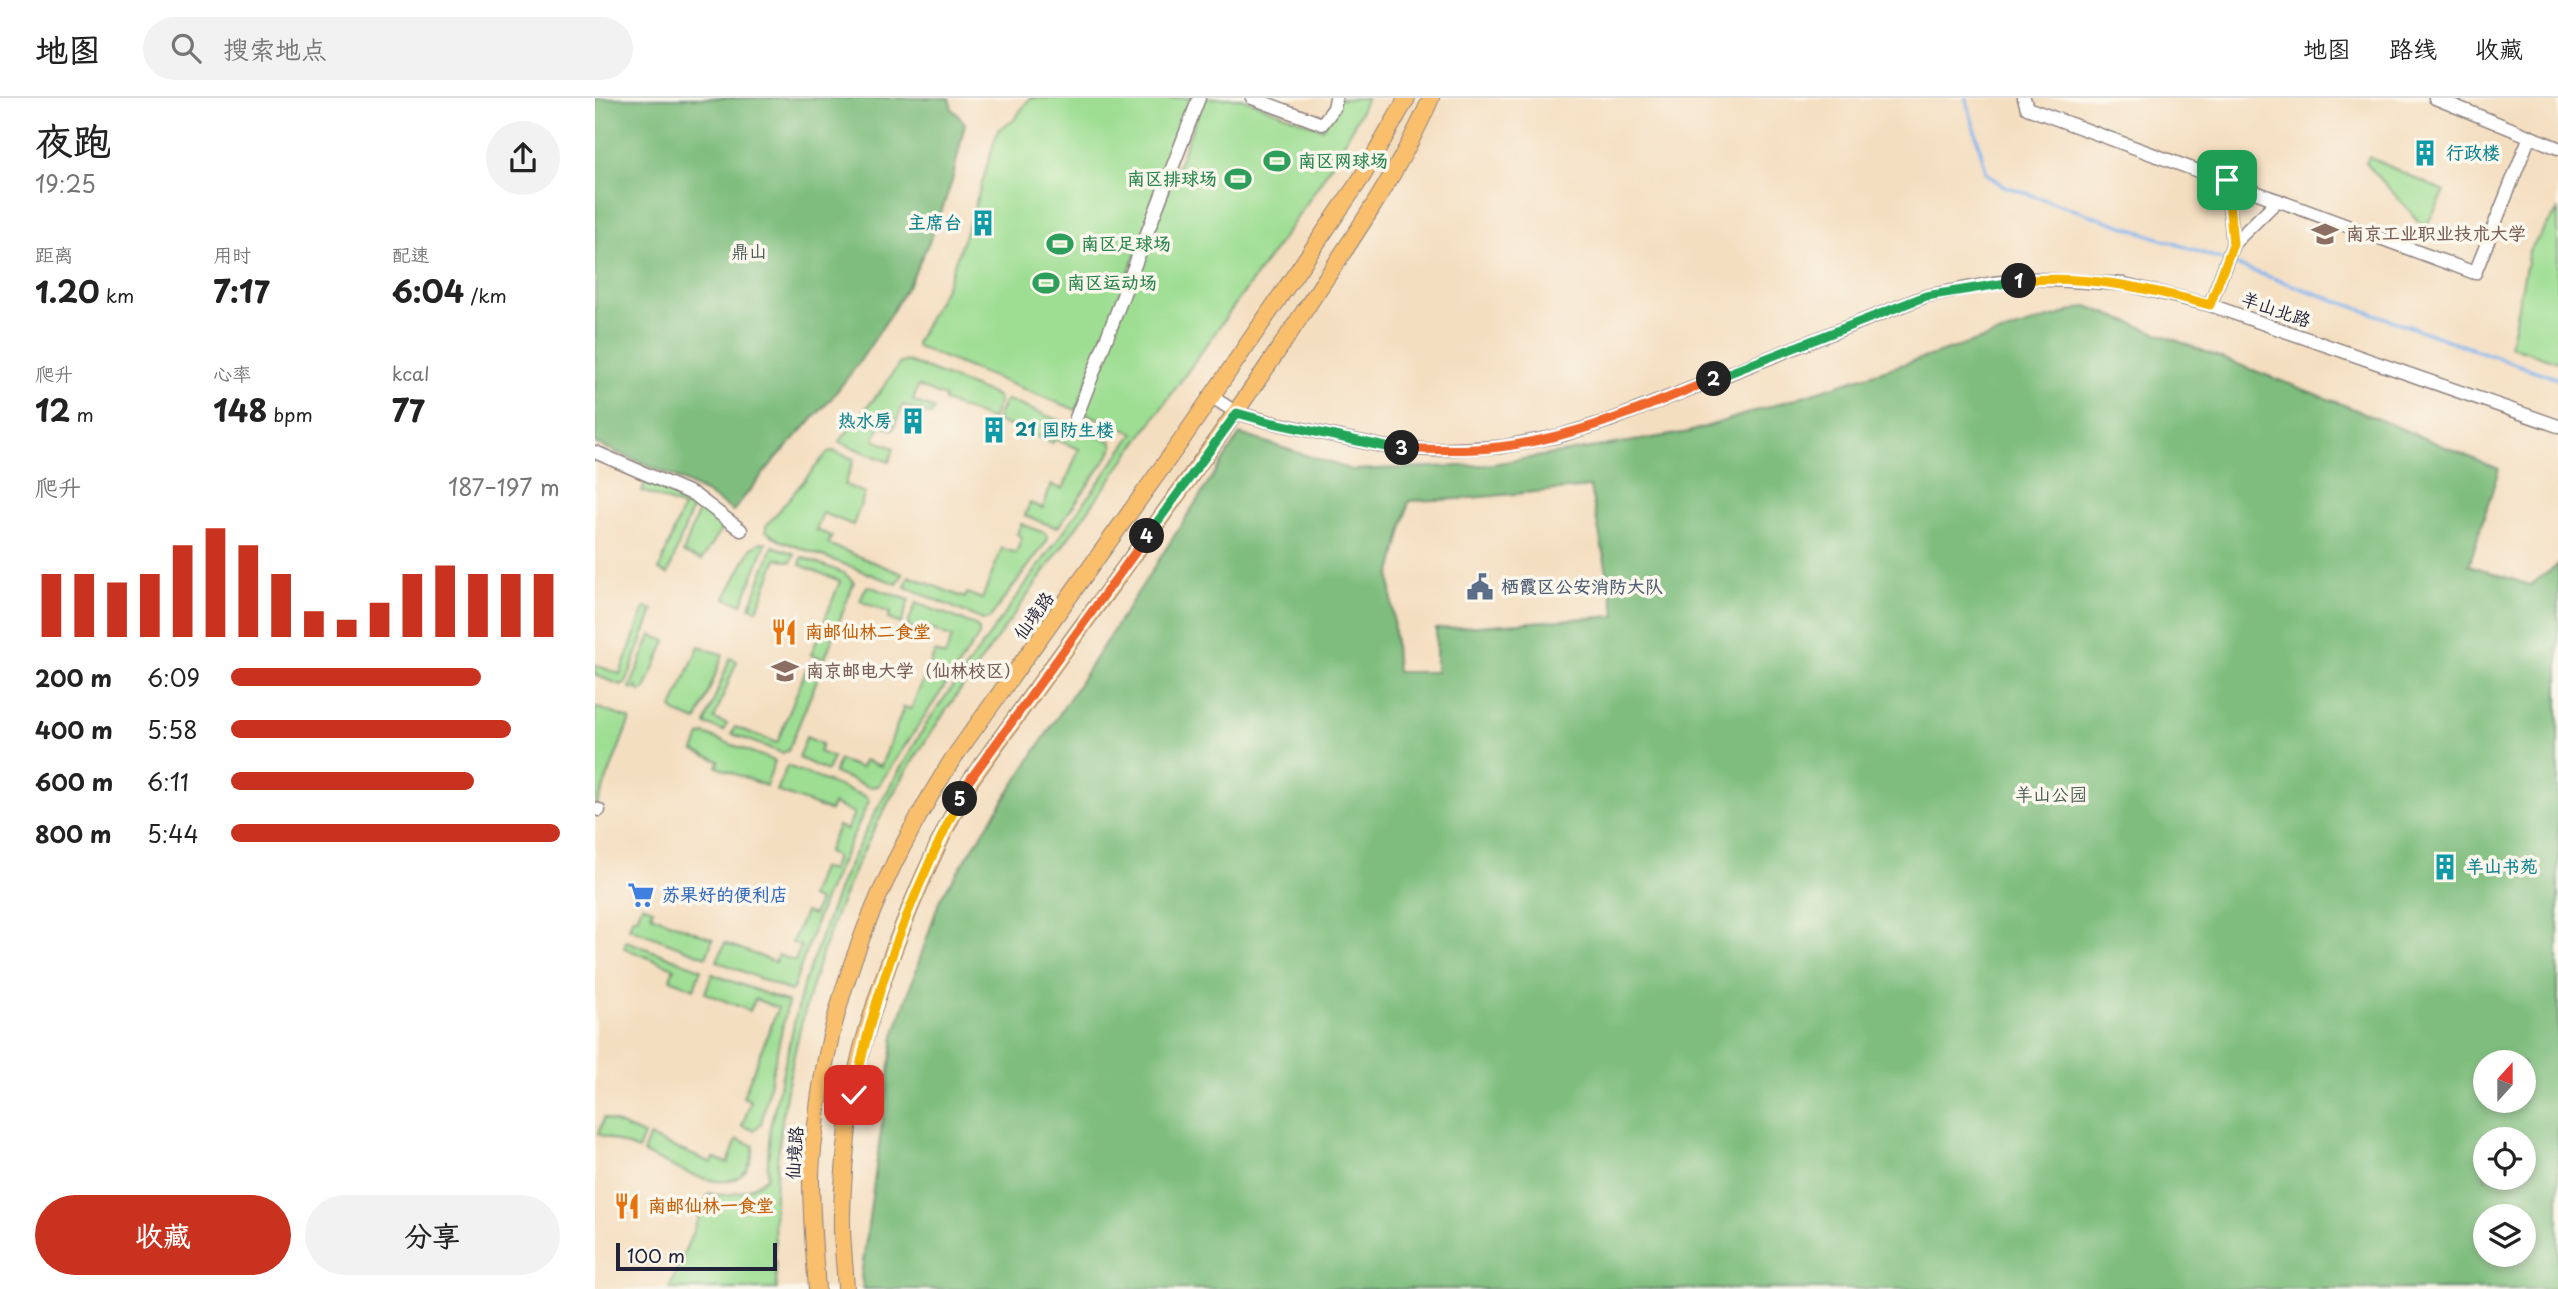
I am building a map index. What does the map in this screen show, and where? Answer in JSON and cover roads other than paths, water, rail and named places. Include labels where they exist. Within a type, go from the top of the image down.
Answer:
[{"type":"main road","name":"仙境路","points":[[817,1289],[811,1175],[818,1096],[826,1052],[851,966],[894,861],[923,806],[952,760],[1212,397],[1362,177],[1407,98]]},
{"type":"main road","points":[[846,1289],[842,1216],[854,1095],[863,1044],[887,967],[925,871],[969,781],[1237,413],[1386,183],[1431,98]]},
{"type":"street","points":[[1076,418],[1199,98]]},
{"type":"street","points":[[1252,98],[1322,124],[1334,108],[1334,98]]},
{"type":"street","points":[[2024,98],[2027,108],[2475,273],[2531,136]]},
{"type":"street","points":[[2435,98],[2464,103],[2558,148]]},
{"type":"street","points":[[2227,180],[2233,244]]},
{"type":"street","points":[[2210,305],[2233,244],[2278,201]]},
{"type":"street","name":"羊山北路","points":[[1212,397],[1237,413],[1386,447],[1434,450],[1501,447],[1559,436],[1611,420],[1926,296],[1993,283],[2047,279],[2125,284],[2210,305],[2558,426]]},
{"type":"street","points":[[595,452],[695,495],[741,530]]},
{"type":"waterway","points":[[1966,98],[1987,174],[2002,185],[2223,260]]},
{"type":"waterway","points":[[2230,263],[2558,379]]},
{"type":"place","name":"行政楼","points":[[2425,153]]},
{"type":"place","name":"南区网球场","points":[[1277,161]]},
{"type":"place","name":"南区排球场","points":[[1238,179]]},
{"type":"place","name":"主席台","points":[[983,223]]},
{"type":"place","name":"南京工业职业技术大学","points":[[2325,234]]},
{"type":"place","name":"南区足球场","points":[[1060,244]]},
{"type":"place","name":"南区运动场","points":[[1046,283]]},
{"type":"place","name":"热水房","points":[[913,421]]},
{"type":"place","name":"21 国防生楼","points":[[994,430]]},
{"type":"place","name":"栖霞区公安消防大队","points":[[1480,587]]},
{"type":"place","name":"南邮仙林二食堂","points":[[784,632]]},
{"type":"place","name":"南京邮电大学（仙林校区）","points":[[785,671]]},
{"type":"place","name":"羊山书苑","points":[[2445,867]]},
{"type":"place","name":"苏果好的便利店","points":[[641,895]]},
{"type":"place","name":"南邮仙林一食堂","points":[[627,1206]]},
{"type":"park label","name":"鼎山","points":[[749,252]]},
{"type":"park label","name":"羊山公园","points":[[2051,795]]}]
